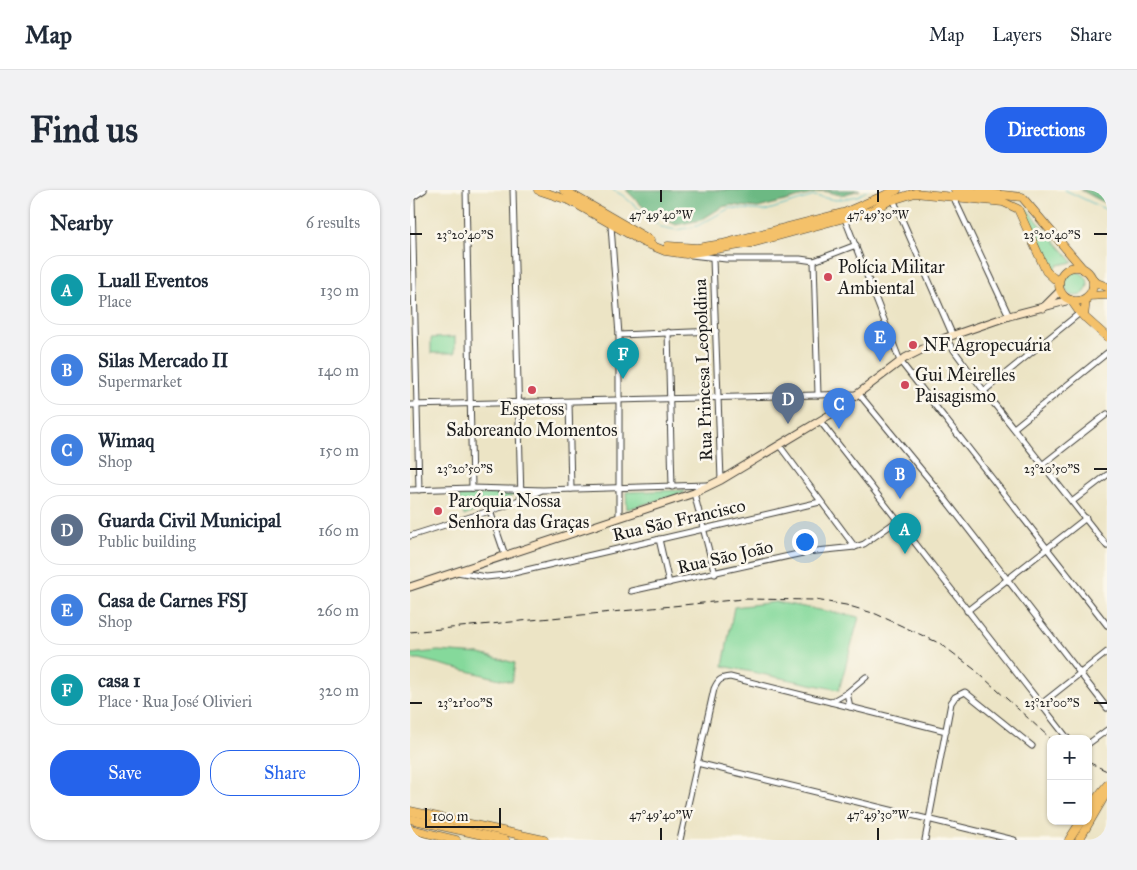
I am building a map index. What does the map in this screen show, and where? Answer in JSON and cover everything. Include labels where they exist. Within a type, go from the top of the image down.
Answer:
[{"type":"main road","points":[[532,190],[538,190],[571,201],[611,226],[650,245],[686,254],[752,243],[845,219],[870,211],[893,199],[915,193],[1022,197],[1096,283],[1107,286]]},
{"type":"main road","points":[[564,190],[646,238],[669,247],[685,248],[722,244],[846,212],[897,190]]},
{"type":"main road","points":[[954,193],[1004,202],[1018,209],[1046,271],[1082,314],[1107,337]]},
{"type":"main road","points":[[1043,308],[1060,287],[1061,278],[1068,269],[1084,270]]},
{"type":"main road","points":[[1082,314],[1092,288],[1092,278]]},
{"type":"main road","points":[[410,587],[694,493],[713,485],[820,421],[859,394],[900,361],[949,337],[1009,316],[1070,300],[1107,295]]},
{"type":"main road","points":[[830,396],[838,408]]},
{"type":"main road","points":[[1092,804],[1107,785]]},
{"type":"main road","points":[[1079,840],[1107,792]]},
{"type":"main road","points":[[410,811],[544,840]]},
{"type":"main road","points":[[410,819],[505,840]]},
{"type":"main road","points":[[1068,840],[1077,825]]},
{"type":"main road","points":[[410,829],[456,840]]},
{"type":"street","points":[[419,490],[413,404],[411,199],[424,190]]},
{"type":"street","points":[[466,190],[472,488]]},
{"type":"street","points":[[513,190],[522,500]]},
{"type":"street","points":[[954,193],[1009,316]]},
{"type":"street","points":[[893,199],[949,337],[984,391],[1106,542]]},
{"type":"street","points":[[845,219],[900,361],[1107,625]]},
{"type":"street","points":[[611,226],[619,335],[619,517]]},
{"type":"street","points":[[686,254],[713,259],[800,259],[814,261],[856,245]]},
{"type":"street","name":"Rua Princesa Leopoldina","points":[[713,259],[721,480]]},
{"type":"street","points":[[814,261],[818,395]]},
{"type":"street","points":[[984,391],[1082,314]]},
{"type":"street","points":[[619,335],[716,331]]},
{"type":"street","points":[[668,332],[672,486]]},
{"type":"street","points":[[1014,428],[1107,354]]},
{"type":"street","points":[[413,404],[718,399],[750,395],[830,396],[859,394],[938,490],[1107,708]]},
{"type":"street","points":[[569,402],[571,488]]},
{"type":"street","points":[[1042,465],[1107,414]]},
{"type":"street","points":[[820,421],[1065,735]]},
{"type":"street","points":[[780,445],[820,502],[855,546]]},
{"type":"street","points":[[1073,501],[1107,475]]},
{"type":"street","points":[[410,490],[472,488],[543,490],[713,485]]},
{"type":"street","points":[[410,536],[522,500],[543,490]]},
{"type":"street","points":[[694,493],[715,574]]},
{"type":"street","name":"Rua São Francisco","points":[[455,572],[486,577],[505,575],[820,502]]},
{"type":"street","points":[[490,511],[505,556]]},
{"type":"street","points":[[967,611],[1086,518]]},
{"type":"street","name":"Rua São João","points":[[631,591],[715,574],[807,552],[864,544],[897,521]]},
{"type":"street","points":[[659,539],[669,583]]},
{"type":"street","points":[[1040,705],[1107,652]]},
{"type":"street","points":[[680,840],[714,689],[718,680],[722,678],[730,677],[946,731]]},
{"type":"street","points":[[831,702],[847,693],[866,677]]},
{"type":"street","points":[[925,840],[951,703],[955,697],[965,692],[1032,746]]},
{"type":"street","points":[[847,693],[850,707]]},
{"type":"street","points":[[1092,741],[1107,730]]},
{"type":"street","points":[[697,763],[1014,840]]},
{"type":"green space","points":[[626,190],[860,190],[841,195],[823,191],[758,208],[731,205],[722,207],[701,220],[676,225],[645,209]]},
{"type":"green space","points":[[1081,190],[1107,190],[1107,204]]},
{"type":"green space","points":[[1027,209],[1073,262],[1058,265],[1052,272],[1024,210]]},
{"type":"green space","points":[[1076,272],[1081,273],[1087,279],[1087,289],[1081,295],[1076,296],[1071,295],[1065,289],[1064,284],[1065,279],[1071,273]]},
{"type":"green space","points":[[455,337],[455,353],[431,353],[431,338]]},
{"type":"green space","points":[[685,490],[684,493],[627,509],[626,492]]},
{"type":"green space","points":[[516,492],[517,494],[464,516],[459,496]]},
{"type":"green space","points":[[776,602],[859,617],[839,690],[723,666],[734,607]]},
{"type":"green space","points":[[438,651],[480,654],[515,663],[512,682],[419,659],[410,659],[410,654]]},
{"type":"waterway","points":[[613,190],[622,195],[661,227],[677,230],[697,226],[730,208],[765,211],[814,196],[836,200],[858,196],[868,190]]},
{"type":"waterway","points":[[1065,190],[1107,210]]},
{"type":"railway","points":[[410,632],[743,599],[815,600],[846,605],[876,614],[941,644],[974,669],[1047,735]]},
{"type":"railway","points":[[1092,764],[1107,771]]},
{"type":"place","name":"Polícia Militar Ambiental","points":[[828,277]]},
{"type":"place","name":"NF Agropecuária","points":[[913,345]]},
{"type":"place","name":"Casa de Carnes FSJ","points":[[880,362]]},
{"type":"place","name":"casa 1","points":[[623,379]]},
{"type":"place","name":"Gui Meirelles Paisagismo","points":[[905,385]]},
{"type":"place","name":"Espetoss Saboreando Momentos","points":[[532,390]]},
{"type":"place","name":"Guarda Civil Municipal","points":[[788,424]]},
{"type":"place","name":"Wimaq","points":[[839,429]]},
{"type":"place","name":"Silas Mercado II","points":[[900,499]]},
{"type":"place","name":"Paróquia Nossa Senhora das Graças","points":[[438,511]]},
{"type":"place","name":"Luall Eventos","points":[[905,554]]}]
